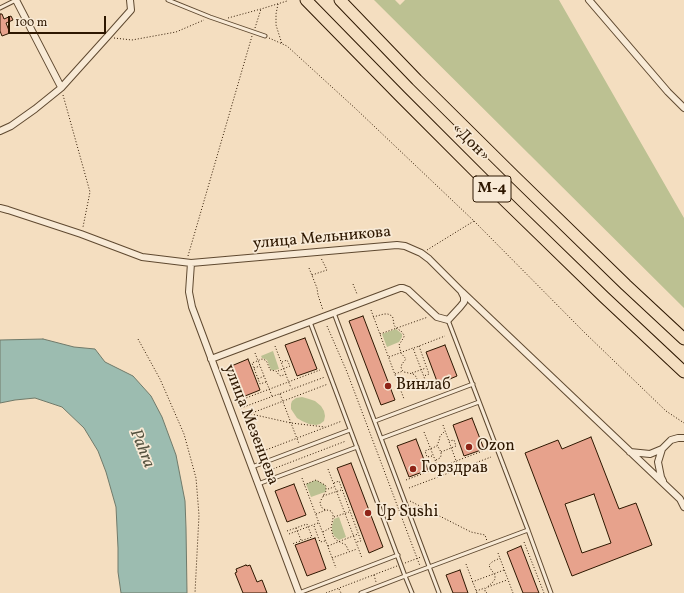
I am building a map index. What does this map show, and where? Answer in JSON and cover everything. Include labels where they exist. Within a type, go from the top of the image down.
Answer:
[{"type":"highway","name":"«Дон»","points":[[306,0],[490,186],[604,297],[684,372]]},
{"type":"highway","name":"«Дон»","points":[[340,0],[417,80],[509,171],[626,285],[684,339]]},
{"type":"street","points":[[16,0],[61,87]]},
{"type":"street","points":[[0,131],[23,118],[61,87],[131,10],[130,0]]},
{"type":"street","points":[[588,0],[668,92],[684,108]]},
{"type":"street","name":"улица Мельникова","points":[[0,208],[45,222],[142,257],[189,261],[397,245],[405,246],[421,253],[429,259],[668,488]]},
{"type":"street","name":"улица Мезенцева","points":[[189,261],[189,292],[194,312],[299,593]]},
{"type":"street","points":[[211,359],[403,288],[408,290],[437,317],[448,320],[464,302],[464,297],[461,291]]},
{"type":"street","points":[[684,438],[671,440],[662,450],[658,462],[660,477],[668,488],[680,499],[684,507]]},
{"type":"street","points":[[630,452],[650,454],[662,450]]},
{"type":"street","points":[[668,488],[684,499]]},
{"type":"lane","points":[[0,8],[16,0]]},
{"type":"lane","points":[[168,0],[210,17],[265,36]]},
{"type":"lane","points":[[334,313],[440,593]]},
{"type":"lane","points":[[448,320],[551,593]]},
{"type":"lane","points":[[310,322],[412,593]]},
{"type":"lane","points":[[375,421],[473,384]]},
{"type":"lane","points":[[382,438],[479,402]]},
{"type":"lane","points":[[252,467],[350,430]]},
{"type":"lane","points":[[258,484],[357,447]]},
{"type":"lane","points":[[361,593],[528,530]]},
{"type":"lane","points":[[299,593],[398,556]]},
{"type":"path","points":[[219,20],[287,1]]},
{"type":"path","points":[[279,4],[276,14],[276,25],[282,44]]},
{"type":"path","points":[[189,261],[253,32],[261,9]]},
{"type":"path","points":[[107,37],[132,40],[176,32],[210,17]]},
{"type":"path","points":[[265,36],[287,46],[356,109],[474,221],[585,333],[666,411],[684,423]]},
{"type":"path","points":[[61,87],[90,192],[82,231]]},
{"type":"path","points":[[421,253],[474,221]]},
{"type":"path","points":[[312,276],[327,270],[321,257]]},
{"type":"path","points":[[309,268],[324,312]]},
{"type":"path","points":[[353,284],[357,294]]},
{"type":"path","points":[[371,310],[404,399]]},
{"type":"path","points":[[373,317],[384,314],[392,316],[394,325],[404,335],[399,345],[401,353],[406,359],[401,367],[403,371]]},
{"type":"path","points":[[380,334],[430,316]]},
{"type":"path","points":[[327,326],[347,372],[421,570]]},
{"type":"path","points":[[388,357],[445,336]]},
{"type":"path","points":[[138,339],[160,379],[184,434],[196,478],[199,515],[195,593]]},
{"type":"path","points":[[275,346],[291,389]]},
{"type":"path","points":[[419,346],[429,374],[424,376]]},
{"type":"path","points":[[413,348],[429,390]]},
{"type":"path","points":[[256,353],[272,397]]},
{"type":"path","points":[[266,382],[260,384],[252,363],[262,359],[267,362],[270,370],[282,376],[286,374]]},
{"type":"path","points":[[276,372],[290,366],[287,360],[281,362]]},
{"type":"path","points":[[254,368],[260,366]]},
{"type":"path","points":[[411,374],[427,368]]},
{"type":"path","points":[[238,401],[320,370]]},
{"type":"path","points":[[395,374],[403,371],[415,375],[420,383],[426,381]]},
{"type":"path","points":[[258,379],[264,376]]},
{"type":"path","points":[[241,408],[326,376]]},
{"type":"path","points":[[244,416],[329,384]]},
{"type":"path","points":[[280,393],[299,444]]},
{"type":"path","points":[[250,414],[291,423],[325,428]]},
{"type":"path","points":[[258,453],[343,421]]},
{"type":"path","points":[[443,425],[459,469]]},
{"type":"path","points":[[424,432],[441,476]]},
{"type":"path","points":[[433,455],[427,457],[425,451],[437,446],[441,434],[445,432]]},
{"type":"path","points":[[441,452],[456,446],[454,440],[449,442]]},
{"type":"path","points":[[265,472],[346,441]]},
{"type":"path","points":[[435,460],[441,456],[441,452],[437,446]]},
{"type":"path","points":[[406,480],[488,449]]},
{"type":"path","points":[[409,488],[491,457]]},
{"type":"path","points":[[328,469],[362,558]]},
{"type":"path","points":[[302,478],[336,568]]},
{"type":"path","points":[[304,484],[316,480],[325,485],[326,490],[320,503],[321,506],[323,509],[333,514],[331,528],[333,536],[336,540],[340,541],[346,546],[349,552]]},
{"type":"path","points":[[333,483],[339,481],[361,541],[356,542]]},
{"type":"path","points":[[326,490],[335,486]]},
{"type":"path","points":[[323,497],[342,489]]},
{"type":"path","points":[[391,491],[471,532],[485,535],[489,545]]},
{"type":"path","points":[[316,514],[327,510]]},
{"type":"path","points":[[333,518],[350,511]]},
{"type":"path","points":[[288,534],[319,523]]},
{"type":"path","points":[[287,531],[307,524],[312,537],[292,544]]},
{"type":"path","points":[[314,525],[320,542],[326,540]]},
{"type":"path","points":[[296,528],[301,541]]},
{"type":"path","points":[[322,532],[331,528]]},
{"type":"path","points":[[328,546],[358,534]]},
{"type":"path","points":[[524,542],[544,593]]},
{"type":"path","points":[[332,558],[358,548]]},
{"type":"path","points":[[498,553],[513,593]]},
{"type":"path","points":[[326,593],[425,556]]},
{"type":"path","points":[[486,588],[495,579],[489,565],[500,558]]},
{"type":"path","points":[[466,564],[476,592],[508,579]]},
{"type":"path","points":[[472,582],[504,570]]},
{"type":"path","points":[[374,575],[378,587]]},
{"type":"path","points":[[339,588],[340,593]]},
{"type":"path","points":[[486,588],[485,592],[487,593]]},
{"type":"green space","points":[[374,0],[395,0],[400,5],[405,0],[559,0],[684,218],[684,308]]},
{"type":"green space","points":[[396,329],[402,334],[402,337],[399,342],[387,347],[382,334]]},
{"type":"green space","points":[[273,351],[279,369],[271,370],[267,360],[261,356]]},
{"type":"green space","points":[[302,397],[315,401],[321,406],[325,416],[324,421],[316,425],[309,424],[297,418],[291,409],[291,404],[296,398]]},
{"type":"green space","points":[[316,480],[325,485],[326,490],[325,492],[311,497],[306,484]]},
{"type":"green space","points":[[339,517],[346,537],[339,540],[334,536],[332,526],[334,519]]},
{"type":"water","name":"Pahra","points":[[43,339],[74,347],[95,349],[105,362],[133,376],[151,396],[162,417],[176,455],[185,501],[187,593],[121,593],[118,572],[116,507],[98,451],[84,428],[62,407],[35,398],[0,403],[0,340]]},
{"type":"building","points":[[0,14],[2,14],[4,19],[11,16],[13,20],[6,23],[10,33],[2,36],[0,31]]},
{"type":"building","points":[[371,234],[372,238],[361,239],[361,235]]},
{"type":"building","points":[[363,316],[395,400],[381,405],[349,321]]},
{"type":"building","points":[[305,338],[317,369],[297,376],[285,345]]},
{"type":"building","points":[[445,345],[457,376],[438,384],[426,352]]},
{"type":"building","points":[[248,359],[260,390],[240,398],[229,367]]},
{"type":"building","points":[[472,418],[484,449],[464,456],[453,425]]},
{"type":"building","points":[[591,437],[619,509],[636,503],[652,545],[572,576],[525,453],[558,440],[562,449]],"holes":[[[594,494],[611,543],[582,553],[565,504]]]},
{"type":"building","points":[[416,439],[428,470],[409,477],[397,446]]},
{"type":"building","points":[[351,463],[383,547],[369,553],[337,468]]},
{"type":"building","points":[[294,484],[306,515],[287,522],[275,491]]},
{"type":"building","points":[[315,538],[326,569],[307,576],[295,545]]},
{"type":"building","points":[[521,546],[539,593],[523,593],[507,552]]},
{"type":"building","points":[[250,565],[257,582],[262,580],[267,593],[243,593],[235,573],[237,572],[236,569]]},
{"type":"building","points":[[460,570],[468,593],[453,593],[446,575]]},
{"type":"place","name":"Винлаб","points":[[388,386]]},
{"type":"place","name":"Ozon","points":[[469,447]]},
{"type":"place","name":"Горздрав","points":[[413,469]]},
{"type":"place","name":"Up Sushi","points":[[368,513]]}]
